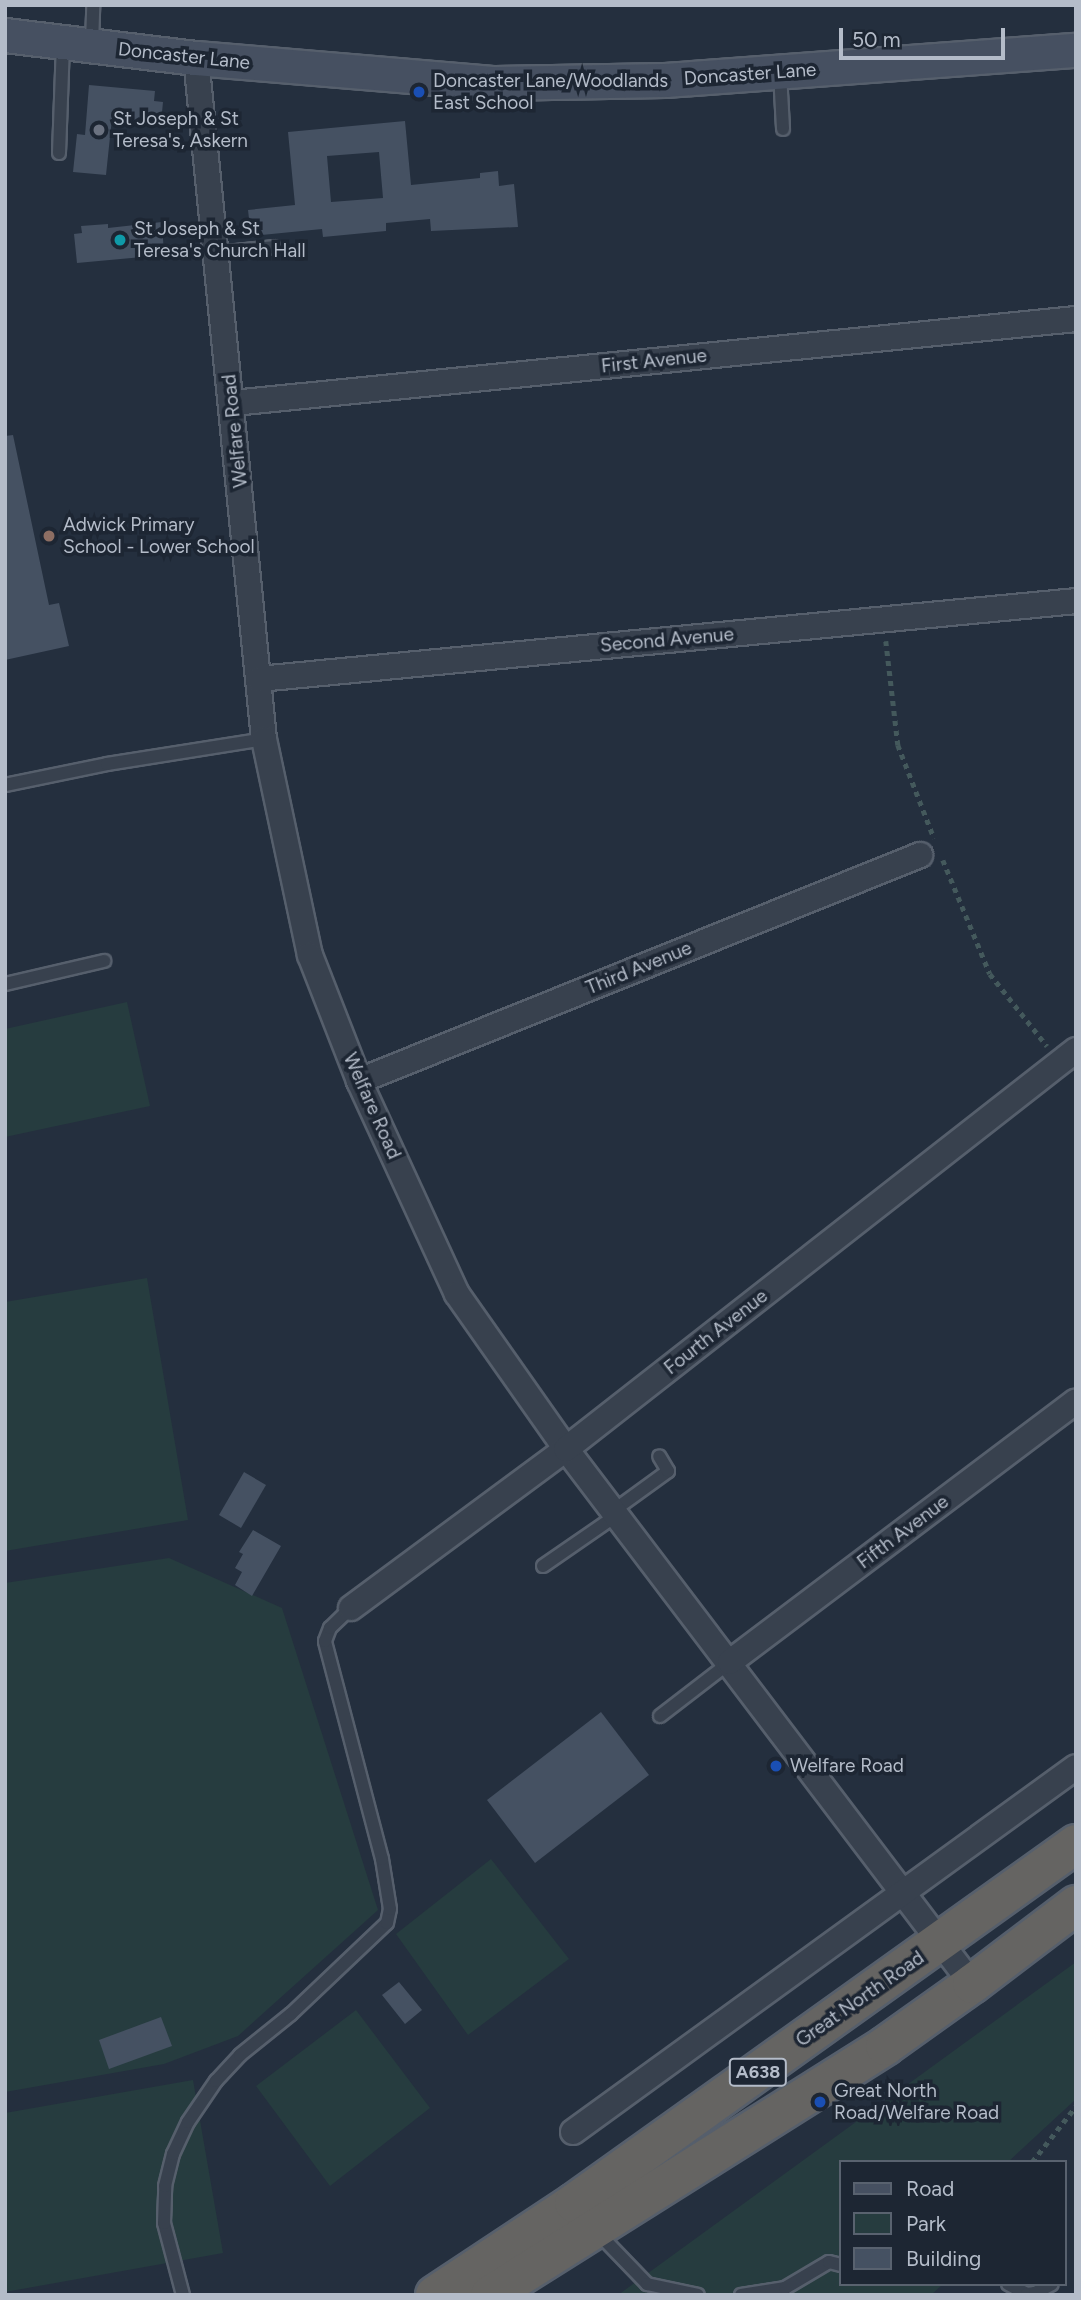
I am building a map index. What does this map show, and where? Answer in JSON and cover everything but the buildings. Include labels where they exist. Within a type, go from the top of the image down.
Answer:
[{"type":"highway","name":"Great North Road","points":[[435,2295],[575,2203],[1076,1844]]},
{"type":"highway","name":"A638","points":[[490,2295],[885,2046],[1076,1905]]},
{"type":"main road","name":"Doncaster Lane","points":[[5,35],[196,58],[495,83],[665,80],[1076,50]]},
{"type":"street","name":"Welfare Road","points":[[196,58],[233,403],[264,739],[310,955],[359,1081],[457,1294],[566,1450],[730,1662],[972,1984]]},
{"type":"street","name":"First Avenue","points":[[233,403],[1076,319]]},
{"type":"street","name":"Second Avenue","points":[[259,679],[1076,601]]},
{"type":"street","name":"Third Avenue","points":[[359,1081],[920,855]]},
{"type":"street","name":"Fourth Avenue","points":[[351,1608],[566,1450],[1068,1056]]},
{"type":"street","name":"Fifth Avenue","points":[[730,1662],[1076,1401]]},
{"type":"street","points":[[573,2132],[1076,1766]]},
{"type":"lane","points":[[59,153],[77,44],[93,5]]},
{"type":"lane","points":[[780,72],[783,129]]},
{"type":"lane","points":[[215,253],[274,247]]},
{"type":"lane","points":[[5,785],[107,764],[264,739]]},
{"type":"lane","points":[[5,984],[104,961]]},
{"type":"lane","points":[[543,1566],[668,1471],[659,1456]]},
{"type":"lane","points":[[183,2295],[164,2223],[165,2186],[173,2154],[188,2122],[216,2081],[240,2054],[291,2014],[375,1938],[387,1923],[390,1909],[382,1859],[326,1641],[326,1633],[351,1608]]},
{"type":"lane","points":[[660,1716],[730,1662]]},
{"type":"lane","points":[[595,2229],[647,2284],[698,2295]]},
{"type":"lane","points":[[740,2295],[785,2288],[829,2262],[839,2264]]},
{"type":"lane","points":[[1012,2286],[1027,2294],[1048,2286]]},
{"type":"path","points":[[884,620],[898,745],[989,974],[1068,1056]]},
{"type":"path","points":[[1034,2160],[1076,2106]]},
{"type":"green space","points":[[127,1002],[150,1106],[5,1137],[5,1029]]},
{"type":"green space","points":[[147,1278],[188,1520],[5,1551],[5,1302]]},
{"type":"green space","points":[[169,1558],[282,1608],[378,1910],[238,2036],[164,2064],[5,2092],[5,1583]]},
{"type":"green space","points":[[491,1859],[569,1959],[468,2035],[396,1934]]},
{"type":"green space","points":[[1076,1962],[1076,2099],[1010,2160],[839,2160],[839,2286],[941,2286],[931,2295],[618,2295]]},
{"type":"green space","points":[[356,2010],[430,2108],[330,2186],[256,2086]]},
{"type":"green space","points":[[193,2080],[223,2253],[5,2292],[5,2113]]},
{"type":"place","name":"Doncaster Lane/Woodlands East School","points":[[419,92]]},
{"type":"place","name":"St Joseph & St Teresa's, Askern","points":[[99,130]]},
{"type":"place","name":"St Joseph & St Teresa's Church Hall","points":[[120,240]]},
{"type":"place","name":"Adwick Primary School - Lower School","points":[[49,536]]},
{"type":"place","name":"Welfare Road","points":[[776,1766]]},
{"type":"place","name":"Great North Road/Welfare Road","points":[[820,2102]]}]
